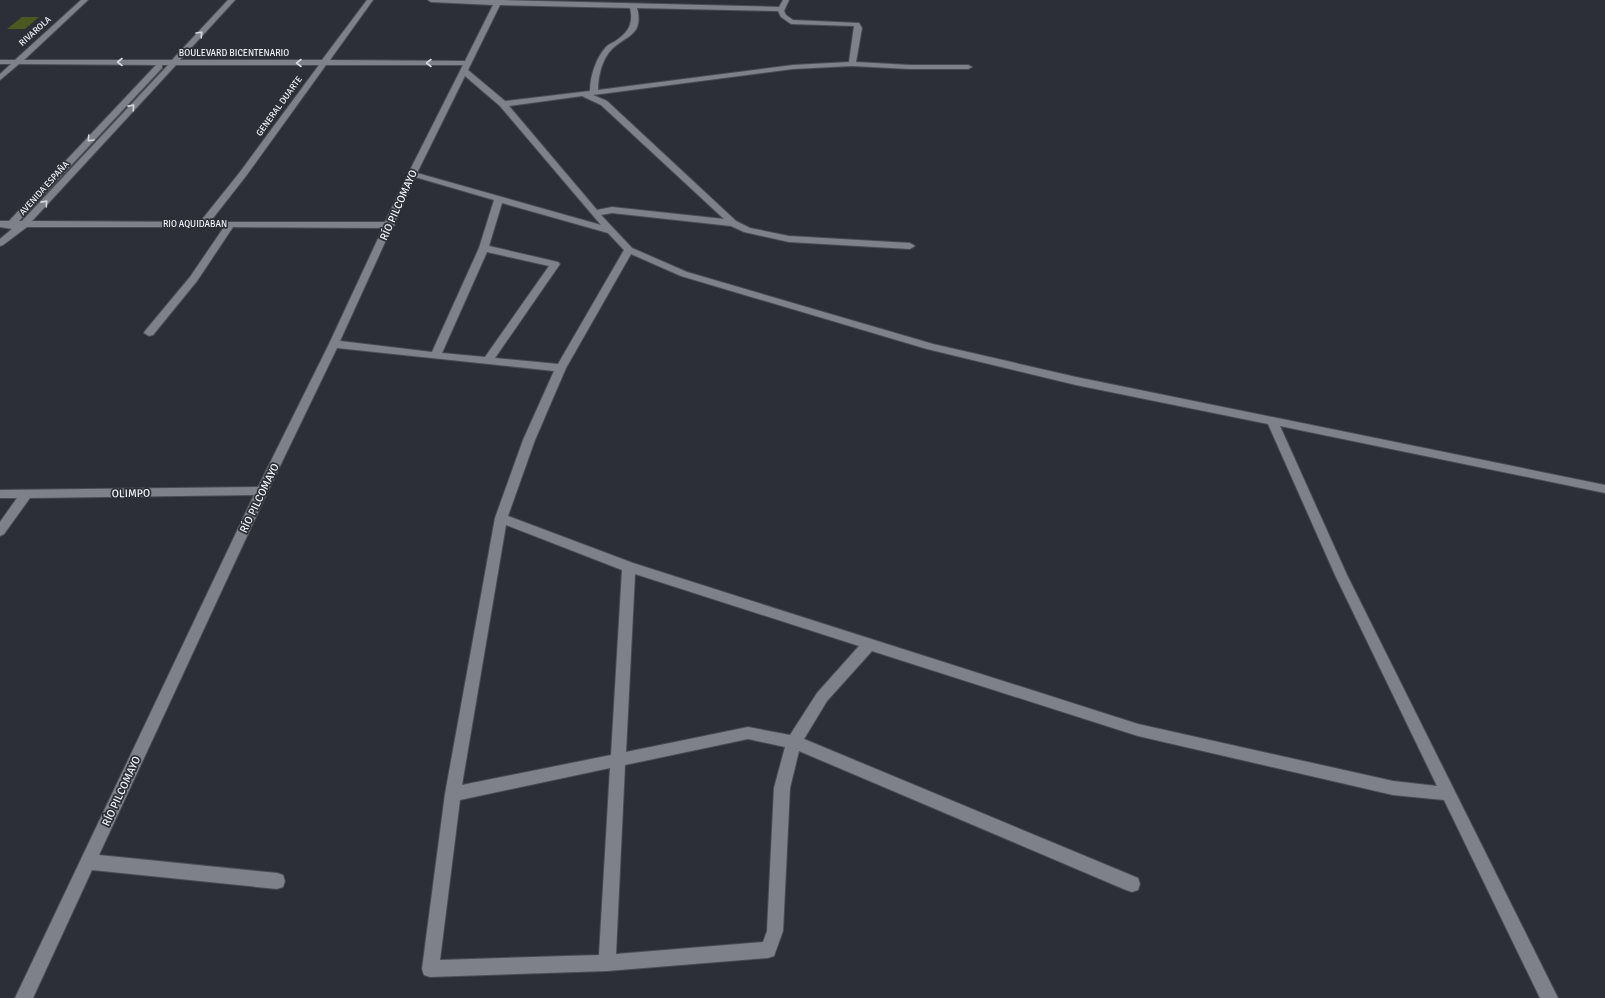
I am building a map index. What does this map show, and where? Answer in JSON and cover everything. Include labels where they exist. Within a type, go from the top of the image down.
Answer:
[{"type":"street","name":"RIVAROLA","points":[[0,78],[85,0]]},
{"type":"street","name":"AVENIDA ESPAÑA","points":[[3,240],[26,224],[167,63],[232,0]]},
{"type":"street","name":"GENERAL DUARTE","points":[[204,224],[243,174],[370,0]]},
{"type":"street","points":[[431,0],[638,3],[782,9]]},
{"type":"street","points":[[786,0],[786,3],[782,9],[783,16],[791,22],[857,24],[858,28],[852,64]]},
{"type":"street","name":"RÍO PILCOMAYO","points":[[24,998],[262,491],[334,344],[390,225],[412,174],[498,2]]},
{"type":"street","points":[[594,92],[598,69],[607,49],[627,36],[633,29],[638,3]]},
{"type":"street","name":"BOULEVARD BICENTENARIO","points":[[0,62],[323,63],[466,67]]},
{"type":"street","name":"BOULEVARD BICENTENARIO","points":[[167,63],[318,70],[466,67]]},
{"type":"street","points":[[0,69],[155,70],[167,63]]},
{"type":"street","points":[[503,104],[793,67],[852,64],[910,67],[968,67]]},
{"type":"street","points":[[466,67],[503,104],[595,213],[629,250],[684,274],[931,347],[1076,381],[1605,489]]},
{"type":"street","name":"AVENIDA ESPAÑA","points":[[3,240],[11,224],[155,70]]},
{"type":"street","points":[[578,94],[593,97],[604,103],[733,224]]},
{"type":"street","points":[[412,174],[612,231]]},
{"type":"street","points":[[436,356],[484,248],[499,199]]},
{"type":"street","points":[[595,213],[612,210],[733,224],[747,230],[789,239],[910,246]]},
{"type":"street","name":"RIO AQUIDABAN","points":[[0,224],[390,225]]},
{"type":"street","points":[[149,333],[194,279],[231,224]]},
{"type":"street","points":[[484,248],[555,264],[488,360]]},
{"type":"street","points":[[629,250],[561,368],[529,440],[501,518],[454,794],[430,969],[607,963],[768,950],[775,931],[782,788],[794,742],[822,698],[870,644]]},
{"type":"street","points":[[334,344],[436,356],[561,368]]},
{"type":"street","points":[[1272,421],[1341,575],[1549,998]]},
{"type":"street","name":"OLIMPO","points":[[0,494],[262,491]]},
{"type":"street","points":[[0,531],[26,494]]},
{"type":"street","points":[[501,518],[629,567],[1138,730],[1393,788],[1449,794]]},
{"type":"street","points":[[607,963],[629,567]]},
{"type":"street","points":[[454,794],[748,733],[794,742],[1132,884]]},
{"type":"street","points":[[88,862],[277,881]]},
{"type":"green space","points":[[22,17],[39,17],[25,29],[7,29]]}]
